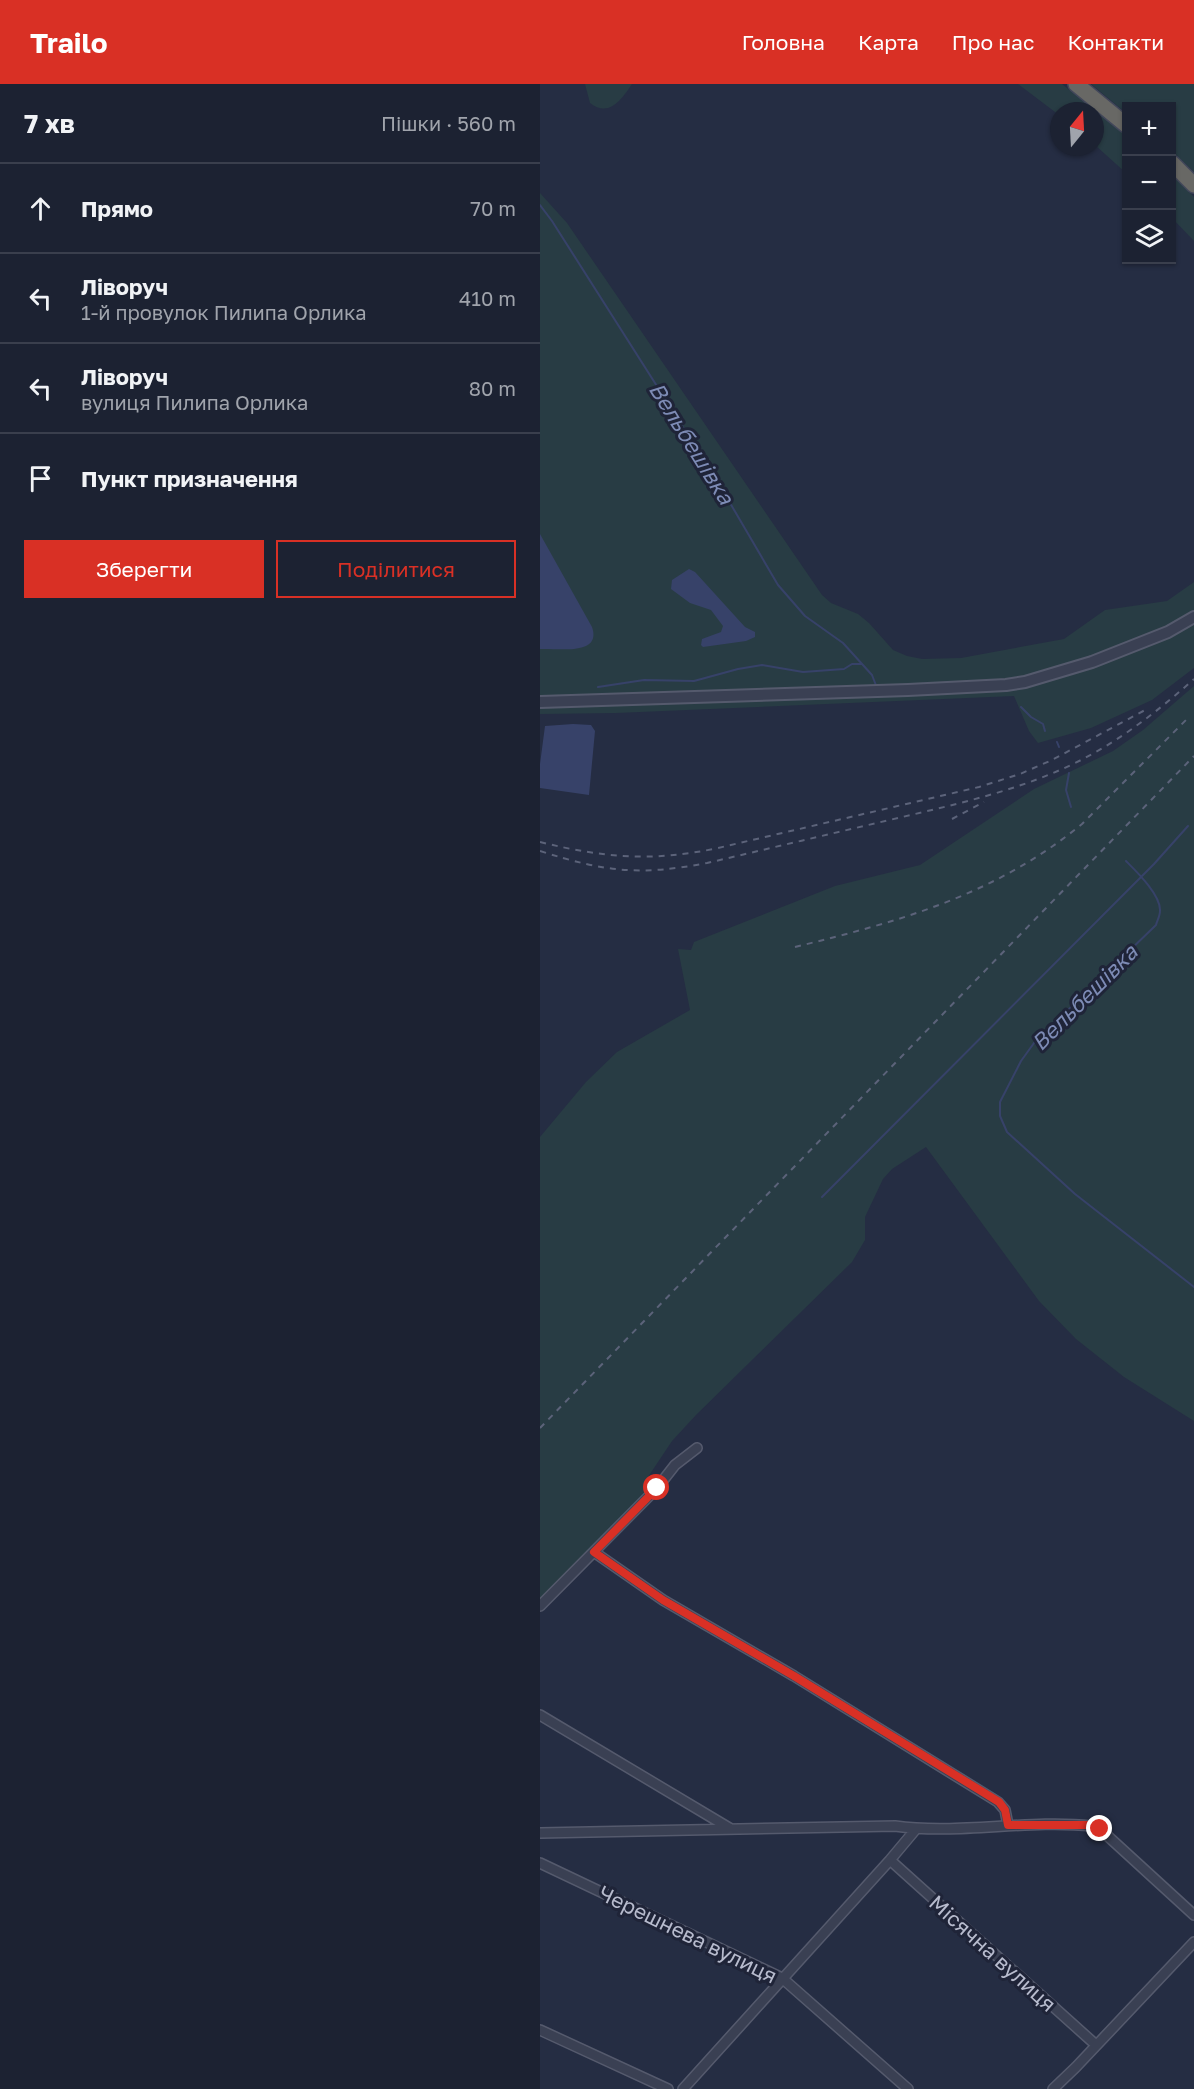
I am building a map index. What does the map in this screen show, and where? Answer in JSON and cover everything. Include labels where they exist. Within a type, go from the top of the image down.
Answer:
[{"type":"highway","points":[[1076,84],[1122,122]]},
{"type":"highway","points":[[1176,167],[1194,184]]},
{"type":"street","points":[[540,702],[897,691],[1006,685],[1025,682],[1092,662],[1153,638],[1194,618]]},
{"type":"street","points":[[540,1606],[657,1488],[675,1465],[697,1448]]},
{"type":"street","points":[[594,1552],[663,1600],[794,1676],[999,1802],[1005,1810],[1008,1825]]},
{"type":"street","points":[[540,1715],[732,1829]]},
{"type":"street","points":[[540,1833],[895,1826],[916,1829],[1008,1825],[1096,1827],[1194,1915]]},
{"type":"street","points":[[682,2089],[916,1829]]},
{"type":"street","name":"Місячна вулиця","points":[[890,1860],[1096,2045]]},
{"type":"street","name":"Черешнева вулиця","points":[[540,1863],[782,1978],[908,2089]]},
{"type":"street","points":[[1053,2089],[1194,1942]]},
{"type":"street","points":[[540,2030],[668,2089]]},
{"type":"shaded area","points":[[585,84],[632,84],[619,101],[609,108],[603,108],[590,103]]},
{"type":"shaded area","points":[[1018,84],[1062,84],[1084,102],[1050,102],[1050,108]]},
{"type":"shaded area","points":[[1091,84],[1194,84],[1194,172],[1176,155],[1176,102],[1122,102],[1122,110]]},
{"type":"shaded area","points":[[1104,118],[1122,133],[1122,169],[1104,153]]},
{"type":"shaded area","points":[[1176,179],[1194,197],[1194,241],[1176,222]]},
{"type":"shaded area","points":[[540,193],[567,223],[822,595],[831,603],[858,614],[893,650],[922,659],[961,658],[1064,639],[1105,610],[1167,601],[1194,582],[1194,668],[1152,700],[1091,728],[1038,743],[1029,731],[1014,696],[616,713],[540,714]]},
{"type":"shaded area","points":[[1194,686],[1194,1421],[1124,1377],[1076,1339],[1039,1301],[926,1147],[892,1169],[883,1179],[865,1217],[865,1240],[852,1262],[672,1441],[646,1480],[657,1488],[540,1606],[540,1137],[586,1082],[617,1052],[690,1010],[678,949],[691,950],[694,942],[835,886],[920,865],[1034,789],[1113,751],[1143,730]]},
{"type":"water","points":[[540,534],[592,627],[591,643],[585,646],[540,649]]},
{"type":"water","points":[[689,569],[695,572],[745,627],[755,632],[755,637],[746,641],[703,647],[701,645],[702,639],[721,632],[723,626],[711,610],[690,603],[671,589],[672,580]]},
{"type":"water","points":[[591,725],[595,731],[589,795],[540,788],[540,764],[545,726]]},
{"type":"waterway","name":"Вельбешівка","points":[[540,205],[716,479],[778,585],[805,616],[843,643],[872,675],[877,688]]},
{"type":"waterway","name":"Вельбешівка","points":[[598,687],[644,680],[694,681],[762,665],[803,672],[844,669],[852,664],[862,664]]},
{"type":"waterway","name":"Вельбешівка","points":[[1021,707],[1043,724],[1045,731]]},
{"type":"waterway","name":"Вельбешівка","points":[[1057,742],[1059,747]]},
{"type":"waterway","name":"Вельбешівка","points":[[1069,773],[1066,790],[1071,807]]},
{"type":"waterway","points":[[822,1197],[1154,864],[1188,826]]},
{"type":"waterway","name":"Вельбешівка","points":[[1126,861],[1157,898],[1160,911],[1156,925],[1034,1043],[1021,1061],[1000,1102],[1000,1116],[1007,1132],[1075,1194],[1194,1287]]},
{"type":"railway","points":[[540,851],[584,864],[623,870],[662,870],[707,863],[964,802],[1008,790],[1088,756],[1136,726],[1194,679]]},
{"type":"railway","points":[[540,842],[586,852],[629,856],[671,855],[718,848],[979,787],[1020,774],[1052,760],[1147,709]]},
{"type":"railway","points":[[795,947],[909,915],[946,902],[1015,870],[1049,849],[1082,824],[1186,720]]},
{"type":"railway","points":[[540,1428],[1194,756]]},
{"type":"railway","points":[[952,819],[984,802]]},
{"type":"route","points":[[657,1488],[594,1552],[663,1600],[794,1676],[999,1802],[1005,1810],[1008,1825],[1088,1825],[1100,1829]]}]
